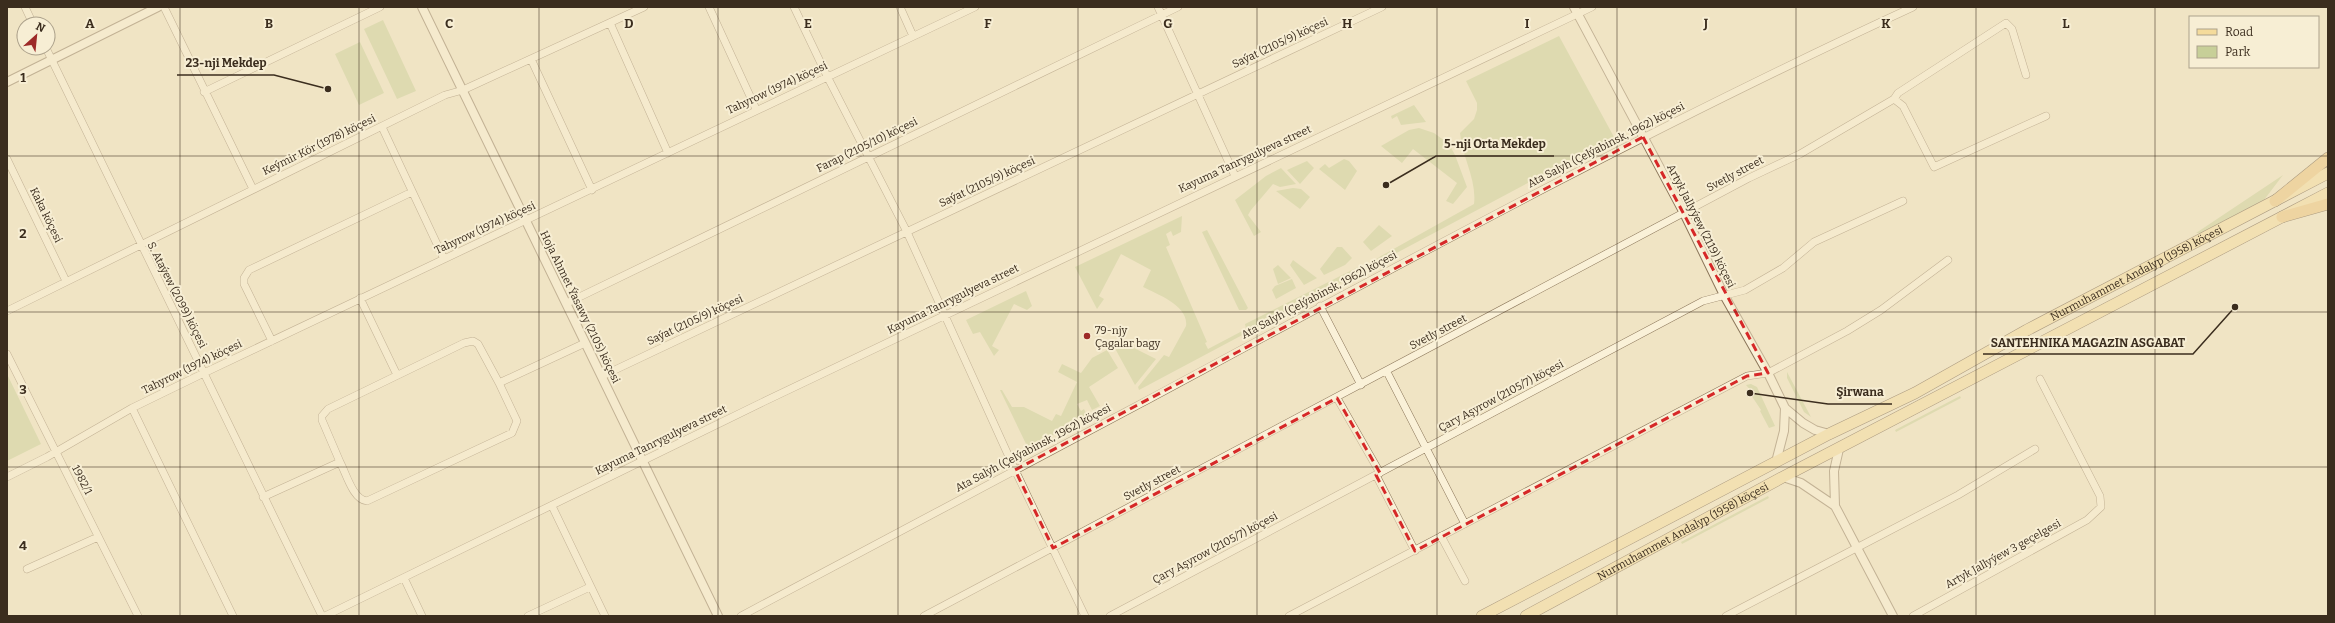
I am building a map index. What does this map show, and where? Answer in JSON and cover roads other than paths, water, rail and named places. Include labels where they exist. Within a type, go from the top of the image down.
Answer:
[{"type":"highway","points":[[2274,201],[2328,158]]},
{"type":"highway","points":[[2282,217],[2328,204]]},
{"type":"main road","name":"Nurmuhammet Andalyp (1958) köçesi","points":[[1482,616],[1829,434],[1915,393],[2027,330],[2328,173]]},
{"type":"main road","name":"Nurmuhammet Andalyp (1958) köçesi","points":[[1526,616],[1784,477],[2328,193]]},
{"type":"street","points":[[7,82],[158,7]]},
{"type":"street","points":[[164,7],[204,92],[253,189]]},
{"type":"street","points":[[204,92],[380,7]]},
{"type":"street","name":"Hoja Ahmet Ýasawy (2105) köçesi","points":[[422,7],[718,616]]},
{"type":"street","name":"Keýmir Kör (1978) köçesi","points":[[7,311],[140,244],[445,96],[463,90],[644,7]]},
{"type":"street","points":[[709,7],[756,109]]},
{"type":"street","points":[[794,7],[827,76],[907,232],[946,314],[1016,470],[1085,616]]},
{"type":"street","points":[[900,7],[913,36]]},
{"type":"street","name":"Tahyrow (1974) köçesi","points":[[7,477],[132,408],[204,373],[360,298],[526,222],[668,154],[756,109],[975,7]]},
{"type":"street","points":[[1158,7],[1235,176]]},
{"type":"street","name":"Farap (2105/10) köçesi","points":[[567,303],[1178,7]]},
{"type":"street","name":"Saýat (2105/9) köçesi","points":[[602,376],[1382,7]]},
{"type":"street","name":"Kayuma Tanrygulyeva street","points":[[326,616],[642,461],[1235,176],[1576,10],[1592,7]]},
{"type":"street","name":"Ata Salyh (Çelýabinsk, 1962) köçesi","points":[[741,616],[1320,306],[1643,137],[1813,53],[1913,7]]},
{"type":"street","name":"Artyk Jallyýew (2119) köçesi","points":[[1576,10],[1684,214],[1724,295],[1768,372],[1785,408],[1803,423],[1815,430],[1829,434]]},
{"type":"street","points":[[610,22],[668,154]]},
{"type":"street","name":"Svetly street","points":[[924,616],[1387,372],[1749,178],[1800,154],[1894,99],[1898,93],[2006,22],[2012,30],[2026,75]]},
{"type":"street","name":"S. Ataýew (2099) köçesi","points":[[50,56],[322,616]]},
{"type":"street","points":[[531,59],[592,190]]},
{"type":"street","points":[[1894,99],[1903,106],[1920,136],[1931,165],[1938,167],[2046,116]]},
{"type":"street","points":[[382,127],[444,259]]},
{"type":"street","name":"Kaka köçesi","points":[[7,159],[66,281]]},
{"type":"street","points":[[272,341],[244,284],[244,278],[249,270],[412,192]]},
{"type":"street","name":"Çary Aşyrow (2105/7) köçesi","points":[[1110,616],[1703,301],[1745,290],[1783,268],[1814,242],[1903,201]]},
{"type":"street","points":[[1289,616],[1747,376],[1768,372],[1847,331],[1881,310],[1948,260]]},
{"type":"street","points":[[360,298],[397,375]]},
{"type":"street","points":[[1320,306],[1362,385]]},
{"type":"street","points":[[468,341],[478,344],[499,383],[517,421],[512,433],[367,502],[362,501],[356,495],[322,420],[324,412],[468,341]]},
{"type":"street","points":[[499,383],[585,343]]},
{"type":"street","name":"1982/1","points":[[7,354],[138,616]]},
{"type":"street","points":[[1387,372],[1465,524]]},
{"type":"street","name":"Artyk Jallyýew 3 geçelgesi","points":[[1913,616],[2087,520],[2100,507],[2100,496],[2040,379]]},
{"type":"street","points":[[1337,398],[1378,474],[1415,551]]},
{"type":"street","points":[[132,408],[234,616]]},
{"type":"street","points":[[1776,462],[1784,431],[1785,408]]},
{"type":"street","points":[[1839,449],[1834,471],[1835,506],[1894,616]]},
{"type":"street","points":[[1726,616],[1958,495],[2035,450]]},
{"type":"street","points":[[263,497],[340,462]]},
{"type":"street","points":[[1784,477],[1801,483],[1835,506]]},
{"type":"street","points":[[552,506],[605,616]]},
{"type":"street","points":[[1441,536],[1465,581]]},
{"type":"street","points":[[27,569],[98,537]]},
{"type":"street","points":[[404,578],[422,616]]},
{"type":"street","points":[[528,616],[590,587]]},
{"type":"place","name":"23-nji Mekdep","points":[[328,89]]},
{"type":"place","name":"5-nji Orta Mekdep","points":[[1386,185]]},
{"type":"place","name":"SANTEHNIKA MAGAZIN ASGABAT","points":[[2235,307]]},
{"type":"place","name":"79-njy Çagalar bagy","points":[[1087,336]]},
{"type":"place","name":"Şirwana","points":[[1750,393]]}]
